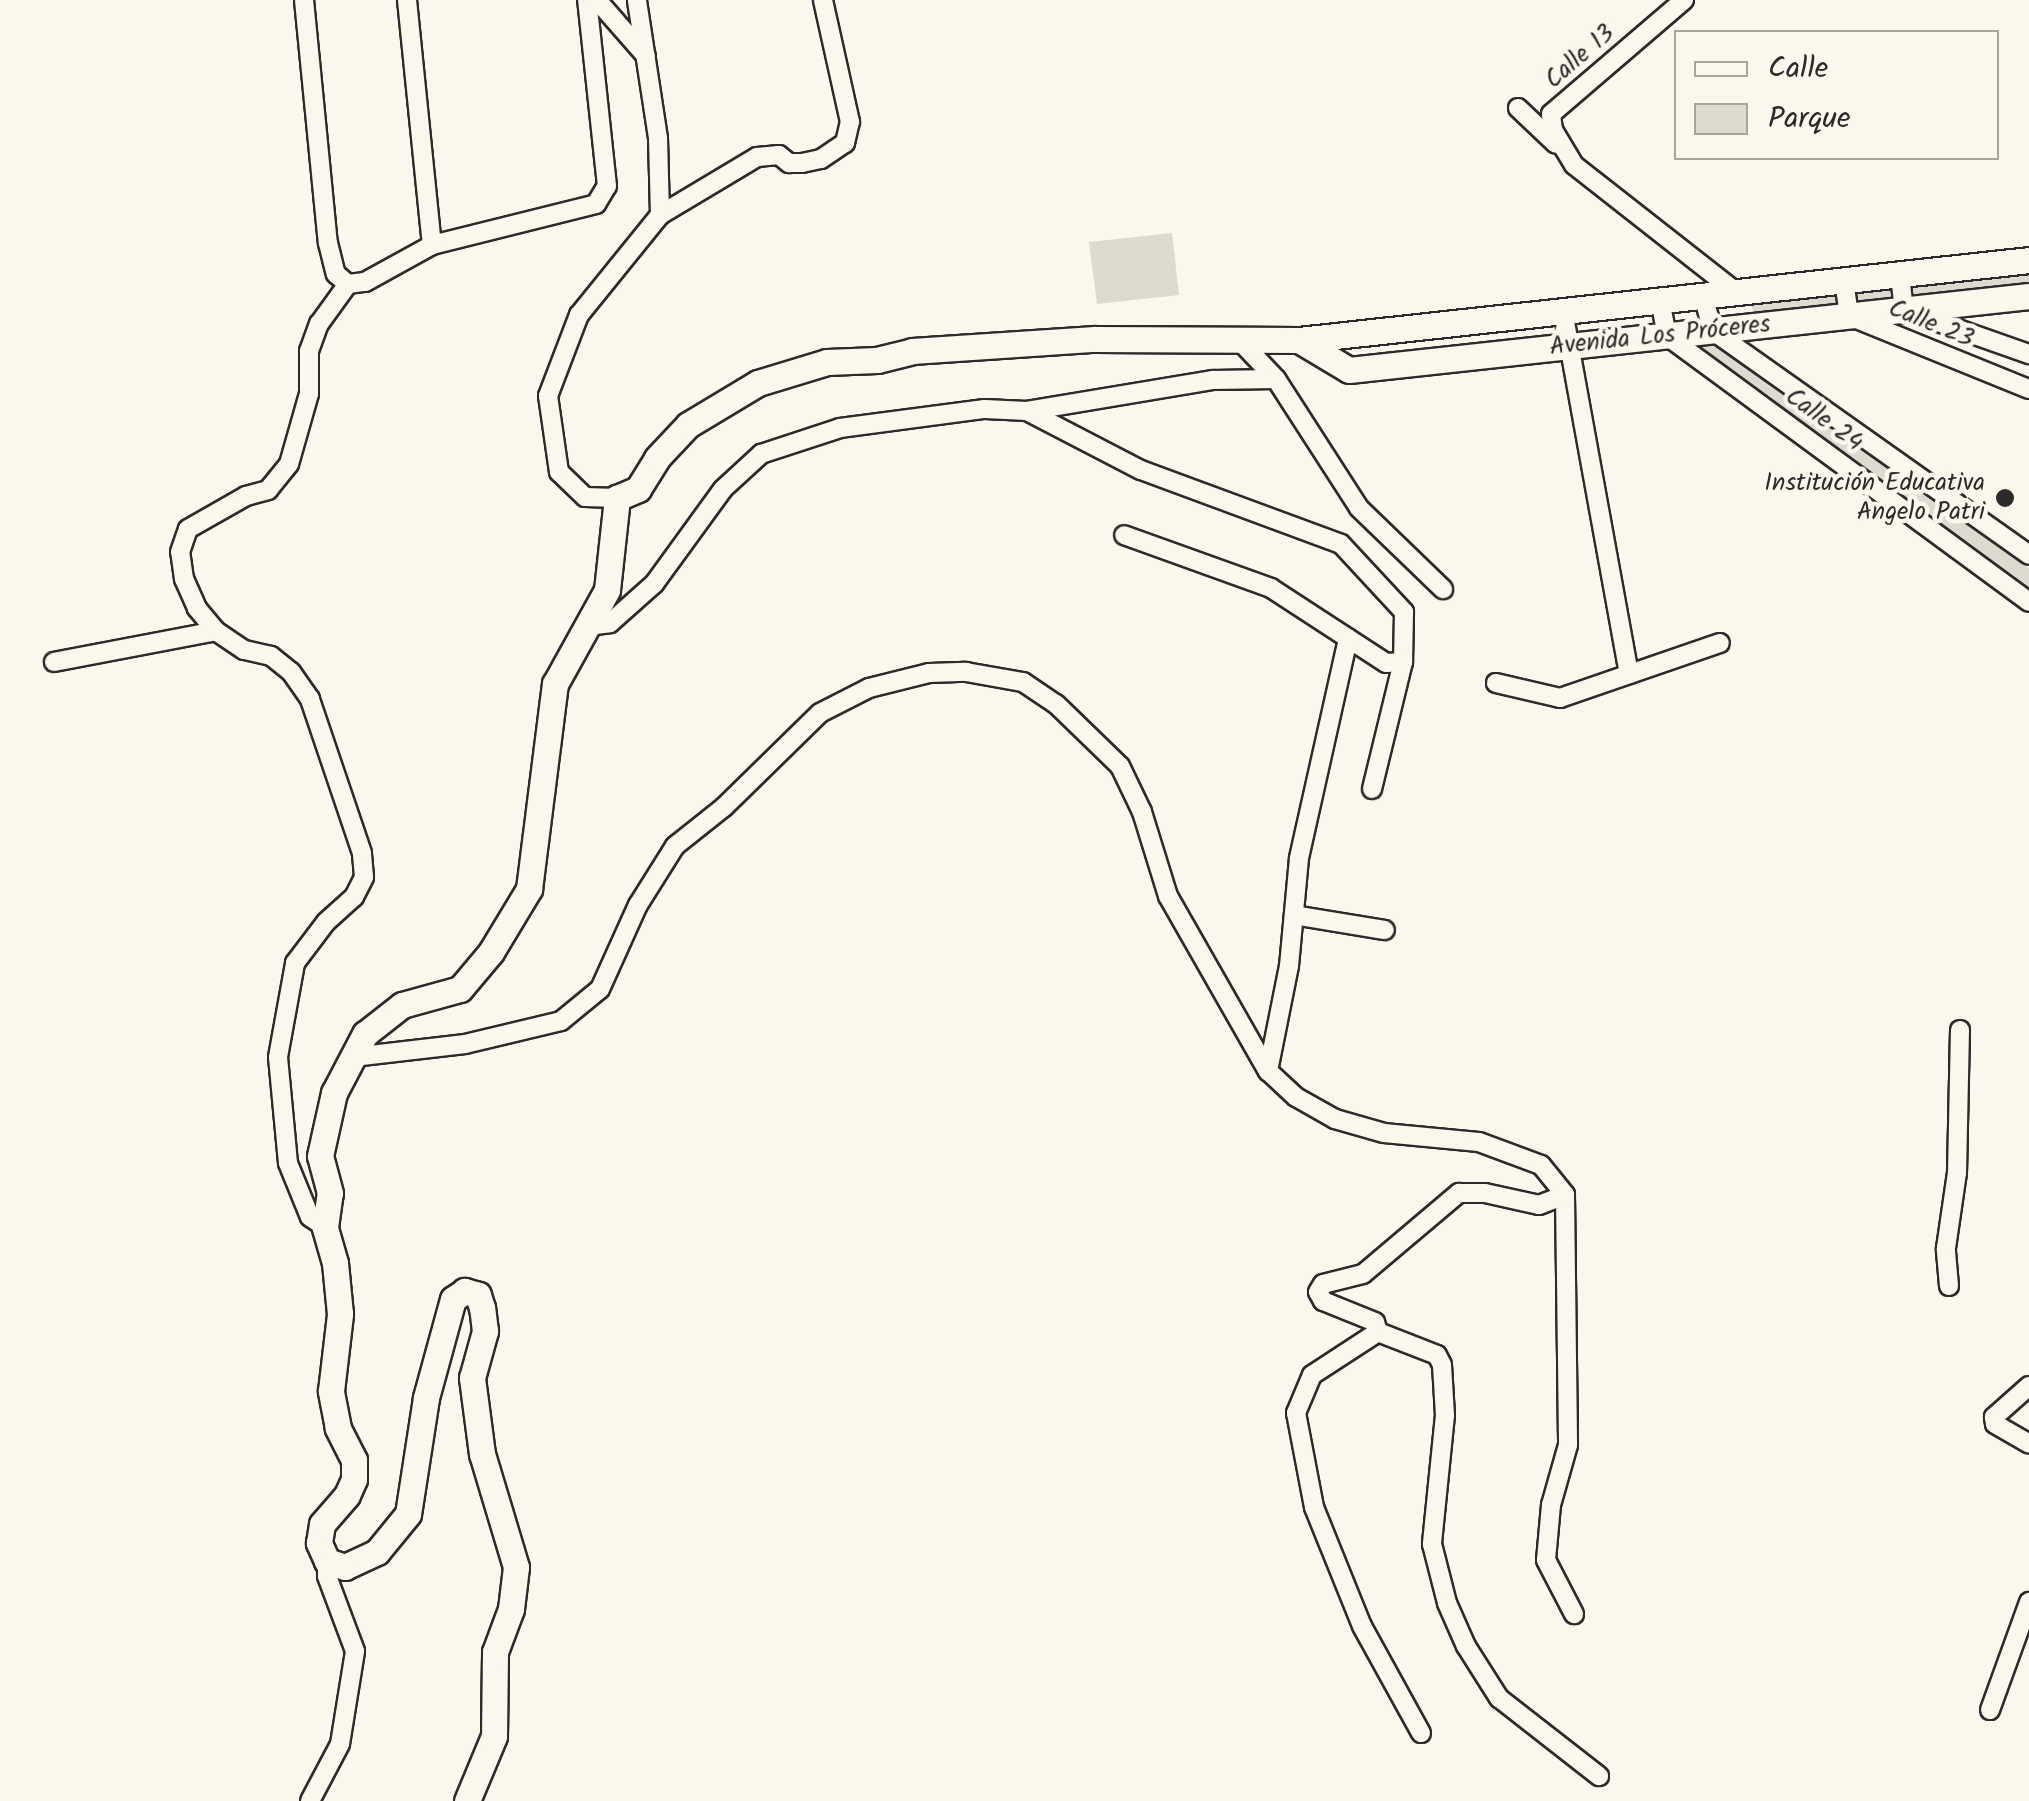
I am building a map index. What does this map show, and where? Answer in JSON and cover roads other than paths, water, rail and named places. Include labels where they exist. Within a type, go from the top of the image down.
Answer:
[{"type":"street","points":[[304,0],[328,242],[336,274],[348,284],[366,282],[432,245],[596,204],[606,186],[587,0]]},
{"type":"street","points":[[408,0],[432,245]]},
{"type":"street","points":[[596,0],[646,56]]},
{"type":"street","points":[[637,0],[658,138],[660,215]]},
{"type":"street","points":[[310,1801],[340,1744],[355,1651],[318,1543],[322,1524],[354,1479],[354,1460],[338,1428],[331,1391],[340,1314],[336,1263],[325,1227],[330,1193],[320,1156],[334,1093],[366,1034],[402,1006],[460,989],[492,952],[528,890],[555,684],[606,590],[616,498],[585,497],[559,472],[548,396],[579,315],[660,215],[756,157],[779,154],[790,163],[802,163],[822,159],[845,143],[850,122],[824,0]]},
{"type":"street","name":"Calle 13","points":[[1560,148],[1552,114],[1684,0]]},
{"type":"street","points":[[1518,108],[1574,165],[1736,292]]},
{"type":"street","name":"Avenida Los Próceres","points":[[616,498],[638,490],[657,458],[688,425],[717,405],[758,383],[827,362],[1014,341],[1299,340],[2029,260]]},
{"type":"street","name":"Calle 23","points":[[1900,274],[1904,310],[2029,354]]},
{"type":"street","name":"Calle 23","points":[[1844,280],[1849,316],[2029,389]]},
{"type":"street","points":[[325,1227],[310,1217],[288,1163],[278,1057],[295,963],[326,922],[354,898],[364,877],[362,853],[310,699],[291,672],[270,656],[244,650],[216,631],[197,608],[184,579],[180,552],[188,529],[246,496],[268,490],[289,464],[309,394],[309,350],[320,324],[348,284]]},
{"type":"street","points":[[1704,296],[1713,331]]},
{"type":"street","name":"Avenida Los Próceres","points":[[1299,340],[1349,370],[2029,296]]},
{"type":"street","points":[[1660,300],[1667,336]]},
{"type":"street","points":[[1563,311],[1629,674]]},
{"type":"street","name":"Calle 24","points":[[1713,331],[2029,555]]},
{"type":"street","name":"Calle 24","points":[[1667,336],[2029,602]]},
{"type":"street","points":[[1242,342],[1276,379],[1359,508],[1444,589]]},
{"type":"street","points":[[586,626],[610,623],[654,584],[723,488],[761,454],[840,428],[985,409],[1027,411],[1213,380],[1276,379]]},
{"type":"street","points":[[1027,411],[1141,470],[1341,544],[1404,612],[1404,662],[1372,789]]},
{"type":"street","points":[[1124,535],[1270,588],[1386,662],[1404,662]]},
{"type":"street","points":[[54,662],[216,631]]},
{"type":"street","points":[[1268,1072],[1294,915],[1299,858],[1348,638]]},
{"type":"street","points":[[1496,682],[1560,698],[1720,643]]},
{"type":"street","points":[[353,1057],[464,1044],[561,1021],[600,989],[638,905],[675,846],[724,807],[820,712],[869,688],[929,673],[966,672],[1023,682],[1056,704],[1120,766],[1142,812],[1168,896],[1268,1072],[1296,1097],[1335,1119],[1384,1133],[1479,1142],[1542,1165],[1565,1194],[1568,1445],[1551,1505],[1546,1560],[1574,1614]]},
{"type":"street","points":[[1294,915],[1384,930]]},
{"type":"street","points":[[1949,1286],[1946,1248],[1957,1173],[1960,1030]]},
{"type":"street","points":[[1378,1332],[1375,1322],[1323,1301],[1320,1288],[1362,1274],[1460,1193],[1485,1193],[1538,1205],[1565,1194]]},
{"type":"street","points":[[327,1561],[345,1567],[377,1552],[408,1514],[426,1398],[453,1299],[465,1290],[478,1295],[485,1331],[472,1378],[480,1435],[516,1567],[511,1608],[495,1652],[494,1736],[467,1801]]},
{"type":"street","points":[[1378,1332],[1312,1375],[1296,1413],[1314,1507],[1362,1626],[1421,1733]]},
{"type":"street","points":[[1378,1332],[1437,1356],[1442,1366],[1445,1415],[1432,1544],[1446,1603],[1466,1646],[1499,1698],[1598,1776]]},
{"type":"street","points":[[2029,1386],[1994,1417],[2002,1429],[2029,1444]]},
{"type":"street","points":[[1990,1710],[2029,1602]]},
{"type":"place","name":"Institución Educativa Angelo Patri","points":[[2005,498]]}]
